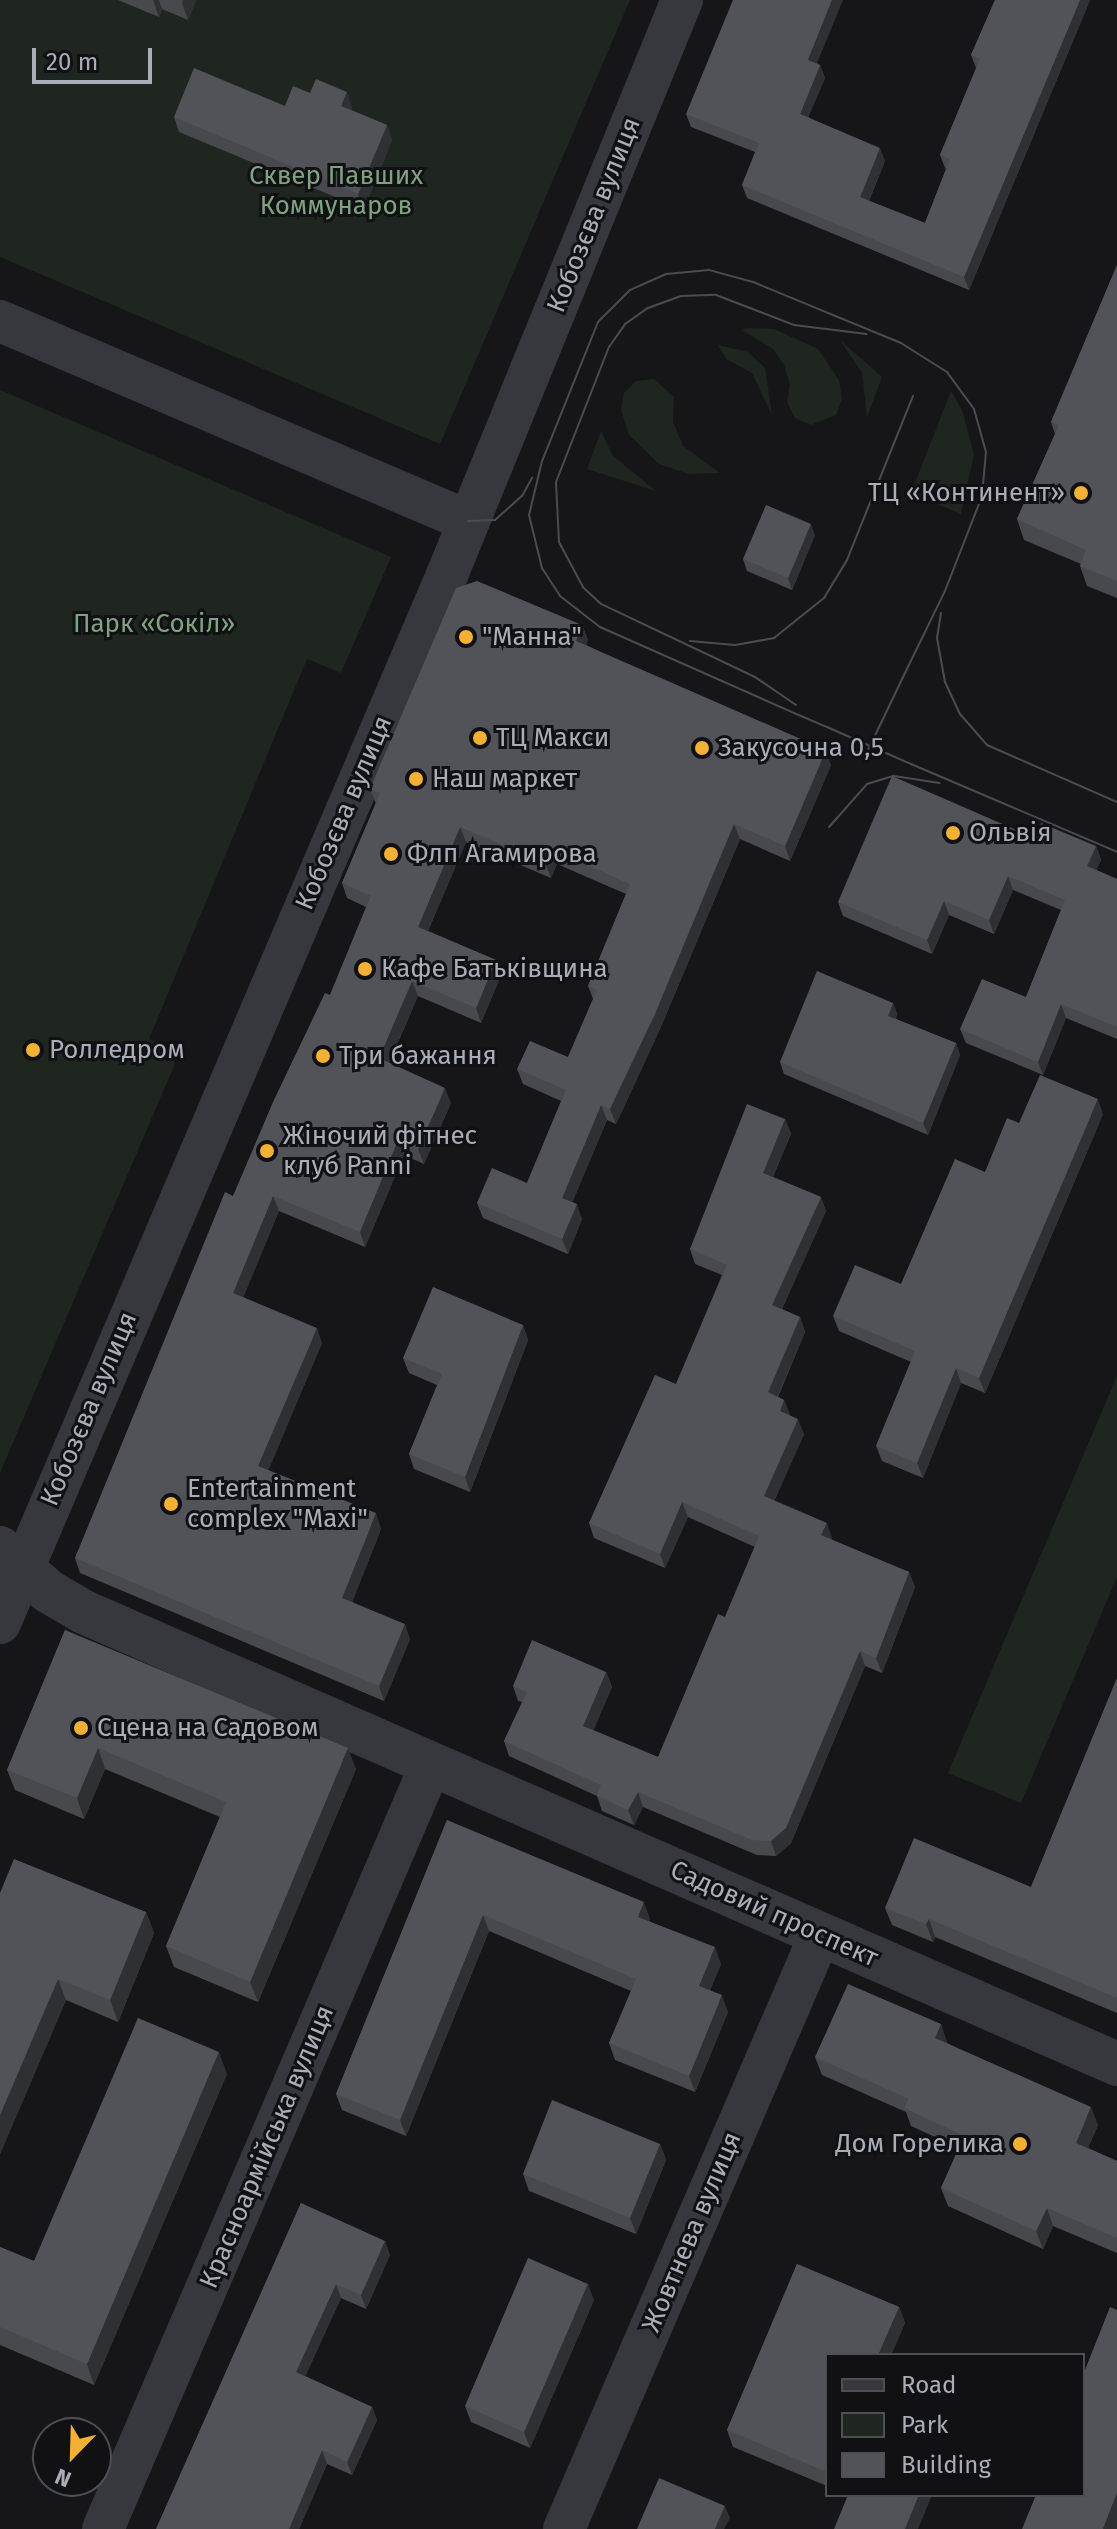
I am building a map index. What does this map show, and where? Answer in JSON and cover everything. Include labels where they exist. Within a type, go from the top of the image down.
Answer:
[{"type":"street","name":"Кобозєва вулиця","points":[[0,1623],[11,1559],[468,521],[682,0]]},
{"type":"street","points":[[0,321],[468,521]]},
{"type":"street","name":"Садовий проспект","points":[[11,1559],[84,1612],[1117,2064]]},
{"type":"street","name":"Красноармійська вулиця","points":[[103,2529],[431,1764]]},
{"type":"street","name":"Жовтнева вулиця","points":[[564,2529],[820,1935]]},
{"type":"green space","name":"Сквер Павших Коммунаров","points":[[0,0],[630,0],[440,444],[0,257]]},
{"type":"green space","points":[[774,329],[818,349],[839,380],[842,398],[836,415],[811,425],[795,418],[787,402],[790,385],[784,365],[773,349],[742,330]]},
{"type":"green space","points":[[840,340],[882,377],[867,417],[862,373]]},
{"type":"green space","points":[[718,345],[748,352],[765,368],[772,415],[752,373],[726,359]]},
{"type":"green space","points":[[654,379],[674,397],[673,422],[683,446],[720,473],[689,474],[659,464],[629,435],[621,410],[624,393],[636,381]]},
{"type":"green space","name":"Парк «Сокіл»","points":[[0,390],[391,557],[341,673],[307,659],[149,1039],[180,1052],[0,1473]]},
{"type":"green space","points":[[951,391],[962,410],[974,454],[961,514],[911,493]]},
{"type":"green space","points":[[601,431],[613,456],[656,491],[587,469]]},
{"type":"green space","points":[[1117,1376],[1117,1577],[1021,1803],[948,1773]]},
{"type":"building","points":[[733,0],[832,0],[808,60],[820,65],[800,114],[880,148],[860,197],[925,223],[950,159],[940,155],[980,59],[971,55],[995,0],[1080,0],[964,277],[742,185],[759,143],[686,114]]},
{"type":"building","points":[[194,68],[285,106],[293,86],[310,93],[316,79],[347,92],[341,106],[387,125],[358,194],[174,117]]},
{"type":"building","name":"ТЦ «Континент»","points":[[1117,265],[1117,581],[1080,566],[1086,550],[1017,519],[1059,425],[1051,422]]},
{"type":"building","points":[[766,505],[811,524],[788,578],[743,559]]},
{"type":"building","points":[[477,581],[582,625],[576,641],[826,750],[785,846],[734,824],[655,1014],[610,1109],[601,1105],[562,1198],[577,1204],[562,1239],[477,1203],[492,1168],[527,1183],[566,1090],[517,1069],[530,1041],[568,1057],[597,990],[588,986],[630,884],[551,849],[545,863],[460,827],[418,927],[496,960],[476,1008],[412,981],[379,1058],[445,1088],[418,1149],[398,1140],[360,1232],[273,1196],[233,1293],[317,1328],[258,1466],[376,1513],[342,1598],[405,1624],[379,1686],[75,1558],[225,1192],[233,1196],[325,993],[330,995],[371,896],[342,883],[380,793],[370,789],[456,588]]},
{"type":"building","points":[[892,776],[1035,838],[1041,823],[1096,846],[1087,866],[1117,879],[1117,1027],[1061,1004],[1038,1062],[960,1029],[982,979],[1026,997],[1065,900],[1008,876],[989,920],[944,901],[927,940],[838,902]]},
{"type":"building","points":[[817,971],[893,1003],[888,1016],[956,1043],[923,1123],[780,1062]]},
{"type":"building","points":[[1040,1075],[1098,1099],[979,1378],[956,1368],[917,1463],[876,1446],[915,1351],[833,1316],[855,1265],[901,1284],[955,1159],[985,1172],[1007,1118],[1019,1123]]},
{"type":"building","points":[[747,1104],[785,1119],[763,1173],[821,1197],[772,1305],[800,1317],[768,1392],[784,1400],[780,1411],[798,1419],[764,1496],[827,1523],[821,1535],[909,1572],[876,1658],[860,1651],[786,1828],[771,1841],[752,1840],[638,1792],[628,1810],[597,1796],[601,1785],[504,1741],[527,1692],[513,1686],[532,1640],[606,1672],[583,1726],[658,1757],[718,1614],[725,1617],[759,1536],[682,1502],[660,1554],[589,1523],[655,1375],[676,1384],[727,1265],[690,1249]]},
{"type":"building","points":[[433,1287],[523,1325],[465,1477],[409,1454],[442,1374],[403,1358]]},
{"type":"building","points":[[65,1630],[348,1748],[250,1982],[166,1946],[226,1802],[98,1748],[77,1798],[7,1770]]},
{"type":"building","points":[[1117,1678],[1117,1998],[929,1919],[926,1924],[885,1908],[914,1838],[1031,1887]]},
{"type":"building","points":[[447,1820],[644,1902],[638,1917],[715,1947],[699,1986],[722,1995],[689,2076],[609,2043],[636,1979],[483,1915],[400,2120],[336,2094]]},
{"type":"building","points":[[14,1859],[146,1912],[110,2000],[58,1979],[0,2115],[0,1893]]},
{"type":"building","points":[[848,1984],[941,2024],[935,2038],[1091,2107],[1076,2143],[1117,2161],[1117,2238],[1047,2208],[1036,2231],[941,2188],[964,2136],[904,2108],[909,2099],[815,2057]]},
{"type":"building","points":[[138,2018],[219,2052],[87,2364],[0,2327],[0,2247],[34,2261]]},
{"type":"building","points":[[552,2100],[660,2144],[630,2218],[523,2174]]},
{"type":"building","points":[[301,2203],[385,2241],[361,2295],[336,2284],[296,2372],[372,2407],[347,2462],[322,2450],[289,2529],[156,2529]]},
{"type":"building","points":[[528,2258],[588,2284],[524,2432],[465,2406]]},
{"type":"building","points":[[797,2264],[899,2307],[879,2353],[825,2353],[825,2471],[727,2430]]},
{"type":"building","points":[[1110,2307],[1117,2310],[1117,2493],[1103,2529],[1022,2529],[1035,2497],[1085,2497],[1085,2370]]},
{"type":"building","points":[[659,2478],[725,2506],[715,2529],[637,2529]]},
{"type":"building","points":[[847,2497],[918,2497],[905,2529],[834,2529]]},
{"type":"tram line","points":[[866,754],[870,746],[904,675],[945,591],[982,496],[986,452],[974,409],[947,372],[901,343],[753,282],[709,270],[666,274],[630,290],[598,322],[542,461],[529,515],[542,568],[560,596],[600,627],[794,713],[827,727],[870,746],[911,764],[1117,852]]},
{"type":"tram line","points":[[796,705],[755,677],[601,604],[583,587],[559,542],[556,482],[609,347],[625,324],[648,308],[681,296],[716,295],[794,325],[866,334]]},
{"type":"tram line","points":[[690,641],[735,645],[774,638],[824,598],[847,560],[913,396]]},
{"type":"tram line","points":[[468,521],[495,520],[522,496],[532,478]]},
{"type":"tram line","points":[[941,613],[937,638],[945,682],[960,714],[987,745],[1117,802]]},
{"type":"tram line","points":[[829,827],[867,784],[894,776],[939,783]]},
{"type":"place","name":"ТЦ «Континент»","points":[[1081,493]]},
{"type":"place","name":"\"Манна\"","points":[[466,637]]},
{"type":"place","name":"ТЦ Макси","points":[[480,738]]},
{"type":"place","name":"Закусочна 0,5","points":[[702,748]]},
{"type":"place","name":"Наш маркет","points":[[416,779]]},
{"type":"place","name":"Ольвія","points":[[953,833]]},
{"type":"place","name":"Флп Агамирова","points":[[391,854]]},
{"type":"place","name":"Кафе Батьківщина","points":[[365,969]]},
{"type":"place","name":"Ролледром","points":[[33,1050]]},
{"type":"place","name":"Три бажання","points":[[323,1056]]},
{"type":"place","name":"Жіночий фітнес клуб Panni","points":[[267,1151]]},
{"type":"place","name":"Entertainment complex \"Maxi\"","points":[[171,1504]]},
{"type":"place","name":"Сцена на Садовом","points":[[81,1728]]},
{"type":"place","name":"Дом Горелика","points":[[1020,2144]]}]
